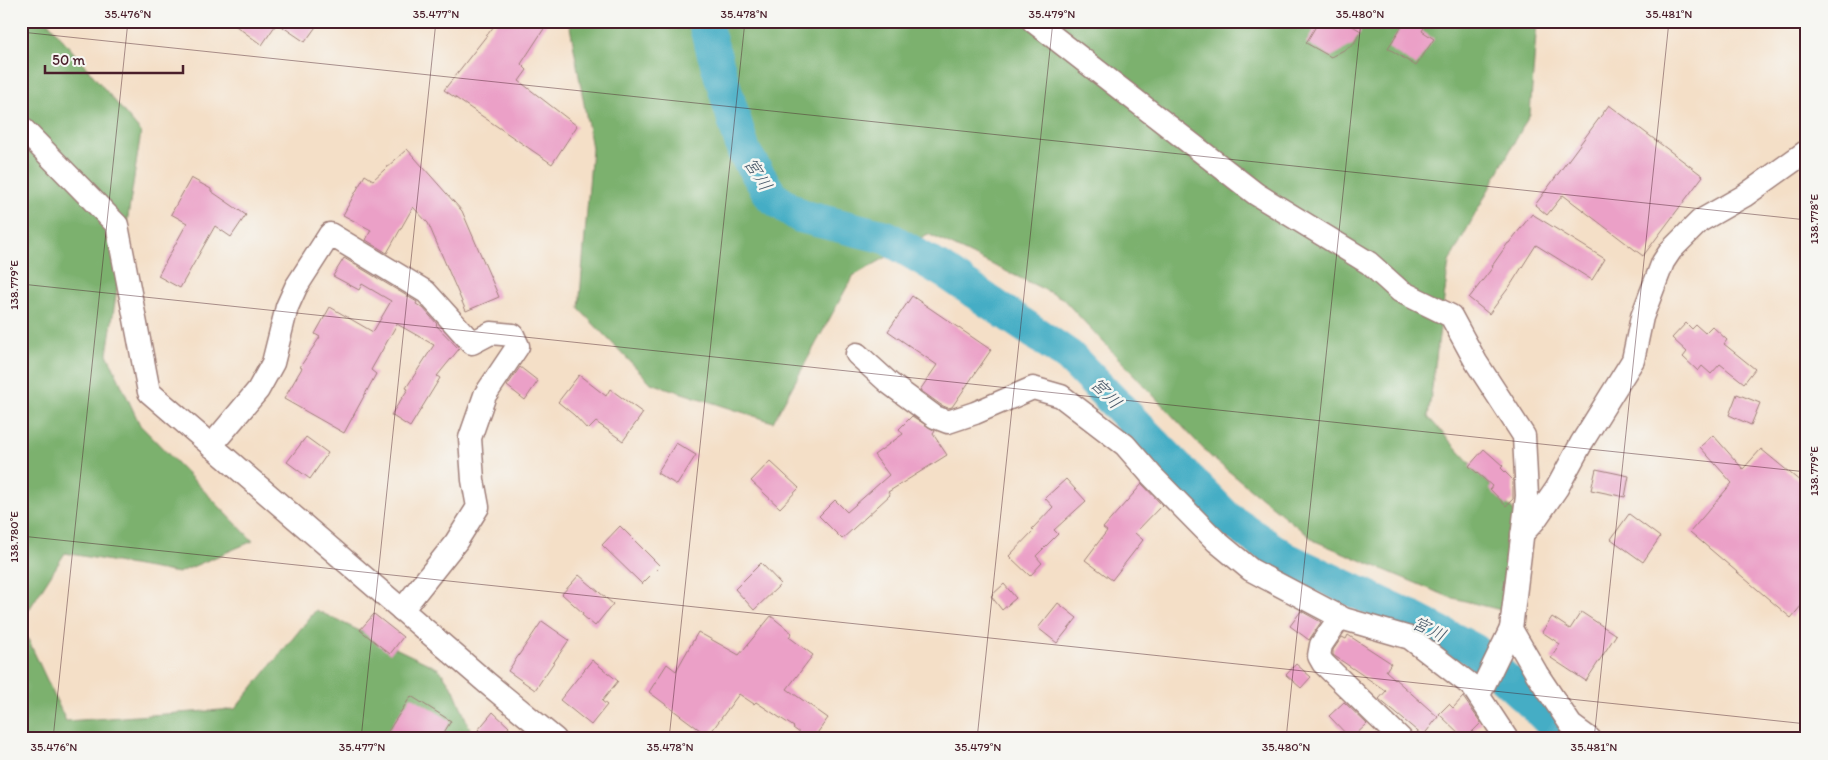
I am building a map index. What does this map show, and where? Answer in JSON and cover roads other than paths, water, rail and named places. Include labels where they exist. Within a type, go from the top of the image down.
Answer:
[{"type":"street","points":[[1033,21],[1256,194],[1368,263],[1400,291],[1451,316],[1476,362],[1524,436],[1527,496],[1508,634],[1482,690]]},
{"type":"street","points":[[21,127],[117,225],[149,392],[555,739]]},
{"type":"street","points":[[1522,534],[1535,520],[1557,488],[1582,442],[1633,360],[1642,317],[1663,262],[1671,250],[1700,221],[1744,196],[1807,152]]},
{"type":"street","points":[[211,446],[258,390],[273,363],[287,307],[296,287],[330,234],[426,292],[472,343],[491,333],[513,335],[518,346],[485,395],[470,438],[473,480],[478,508],[456,542],[402,610]]},
{"type":"street","points":[[857,354],[889,383],[935,417],[948,422],[975,413],[1033,388],[1061,396],[1125,445],[1152,476],[1209,534],[1251,570],[1340,617],[1410,638],[1472,686],[1482,690],[1501,736]]},
{"type":"street","points":[[1340,617],[1321,645],[1319,656],[1323,663],[1401,739]]},
{"type":"street","points":[[1508,634],[1571,726],[1590,739]]},
{"type":"waterway","name":"宮川","points":[[704,21],[744,152],[772,197],[800,216],[886,237],[947,273],[1069,356],[1227,518],[1286,559],[1412,618],[1474,650],[1535,706],[1567,739]]}]
